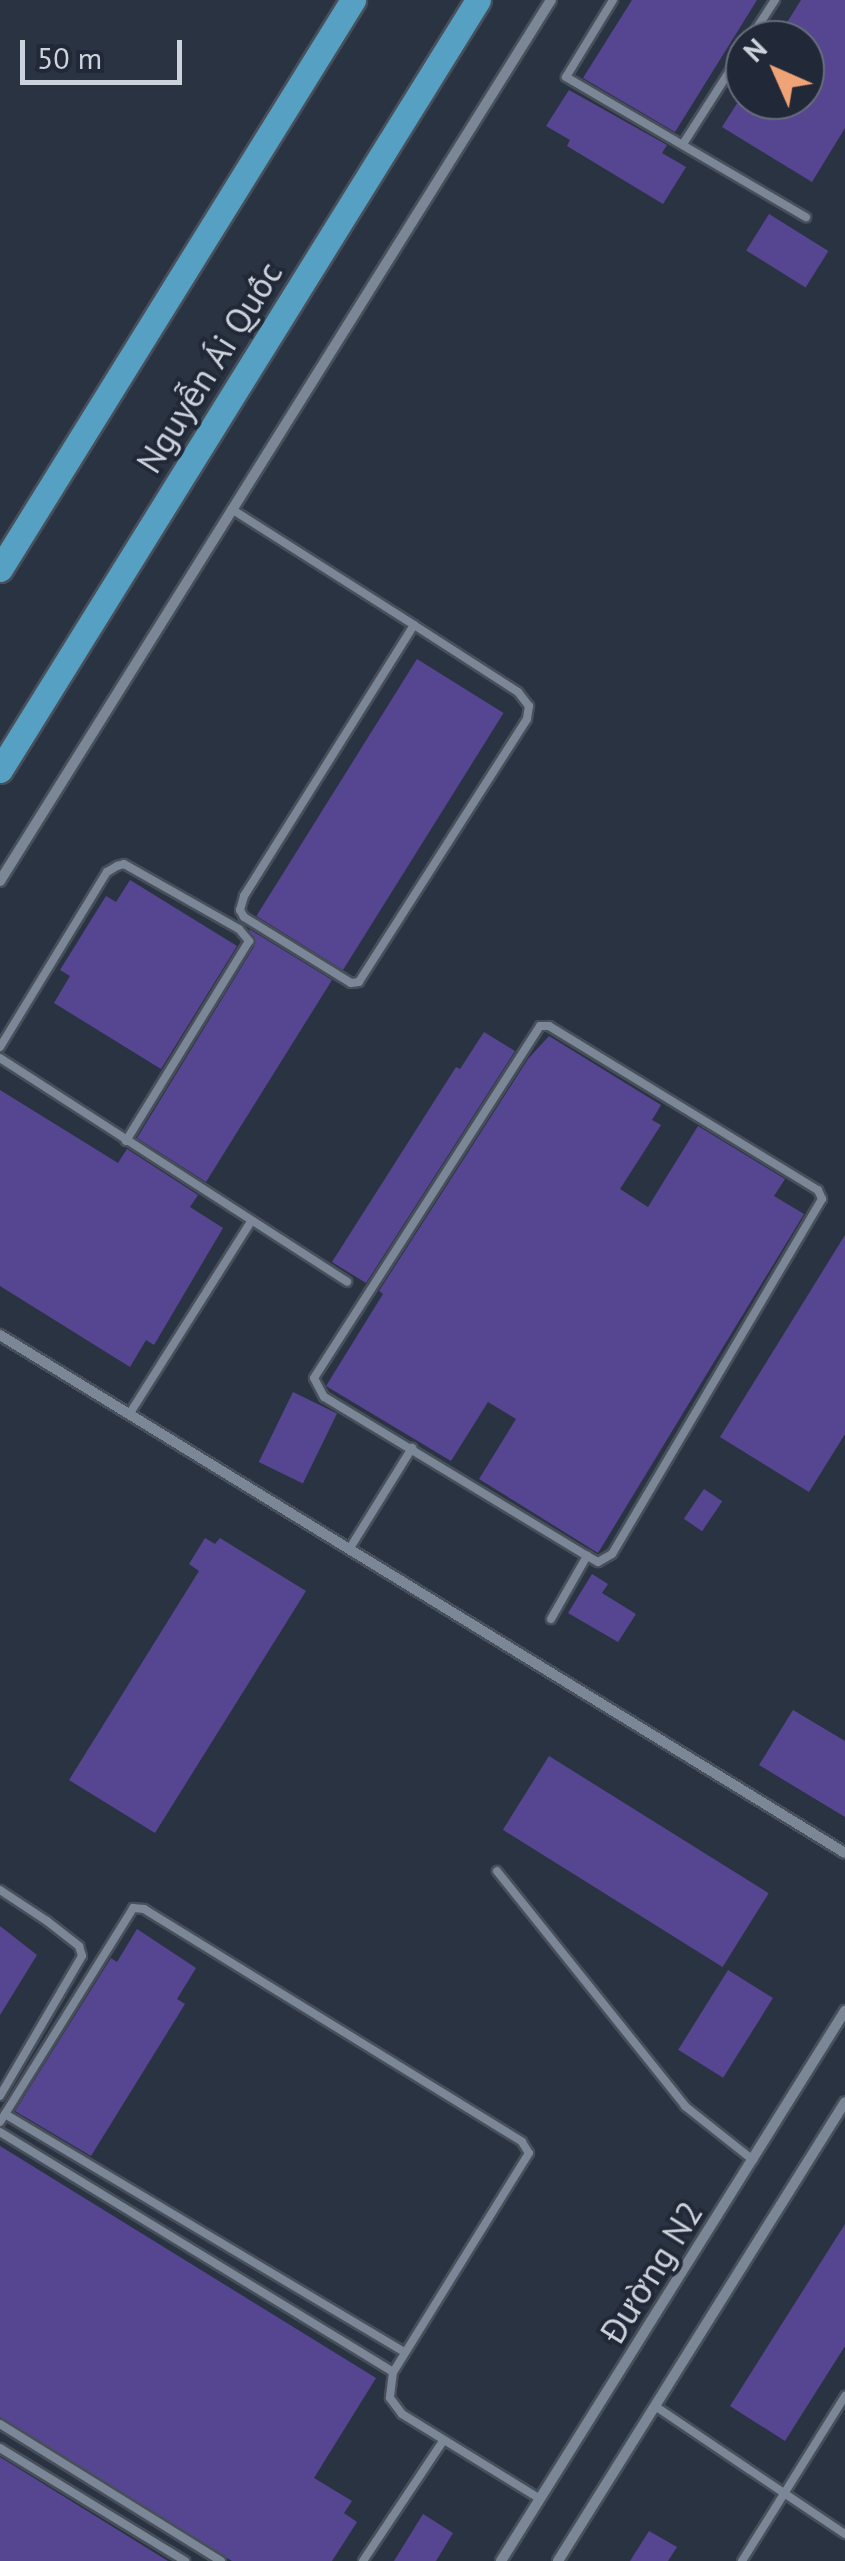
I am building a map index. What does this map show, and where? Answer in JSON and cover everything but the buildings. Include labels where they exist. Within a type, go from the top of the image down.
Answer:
[{"type":"main road","name":"Nguyễn Ái Quốc","points":[[0,569],[353,0]]},
{"type":"main road","name":"Nguyễn Ái Quốc","points":[[0,770],[478,0]]},
{"type":"street","points":[[0,881],[551,0]]},
{"type":"street","points":[[0,1335],[845,1853]]},
{"type":"street","name":"Đường N2","points":[[501,2561],[845,2011]]},
{"type":"street","points":[[558,2561],[845,2102]]},
{"type":"lane","points":[[613,0],[566,77],[806,216]]},
{"type":"lane","points":[[683,144],[725,78]]},
{"type":"lane","points":[[232,510],[414,625],[518,692],[529,706],[527,720],[359,982],[350,983],[244,917],[240,910],[244,896],[414,625]]},
{"type":"lane","points":[[0,1047],[108,872],[117,866],[124,864],[239,929],[250,941],[126,1141]]},
{"type":"lane","points":[[540,1026],[550,1026],[818,1190],[822,1199],[612,1554],[598,1562],[587,1556],[324,1396],[314,1378],[540,1026]]},
{"type":"lane","points":[[0,1058],[250,1223],[348,1282]]},
{"type":"lane","points":[[130,1414],[250,1223]]},
{"type":"lane","points":[[350,1548],[412,1448]]},
{"type":"lane","points":[[551,1619],[587,1556]]},
{"type":"lane","points":[[497,1871],[685,2106],[753,2160]]},
{"type":"lane","points":[[0,1890],[47,1920],[79,1946],[82,1956],[0,2096]]},
{"type":"lane","points":[[405,2352],[106,2173],[3,2118],[133,1908],[144,1909],[522,2142],[529,2153],[405,2352],[392,2372],[390,2398],[402,2414],[540,2500]]},
{"type":"lane","points":[[0,2132],[392,2372]]},
{"type":"lane","points":[[96,2190],[106,2173]]},
{"type":"lane","points":[[212,2261],[221,2242]]},
{"type":"lane","points":[[742,2561],[845,2396]]},
{"type":"lane","points":[[655,2406],[845,2534]]},
{"type":"lane","points":[[0,2424],[221,2561]]},
{"type":"lane","points":[[363,2561],[443,2441]]},
{"type":"lane","points":[[0,2448],[185,2561]]},
{"type":"lane","points":[[74,2493],[84,2476]]}]
